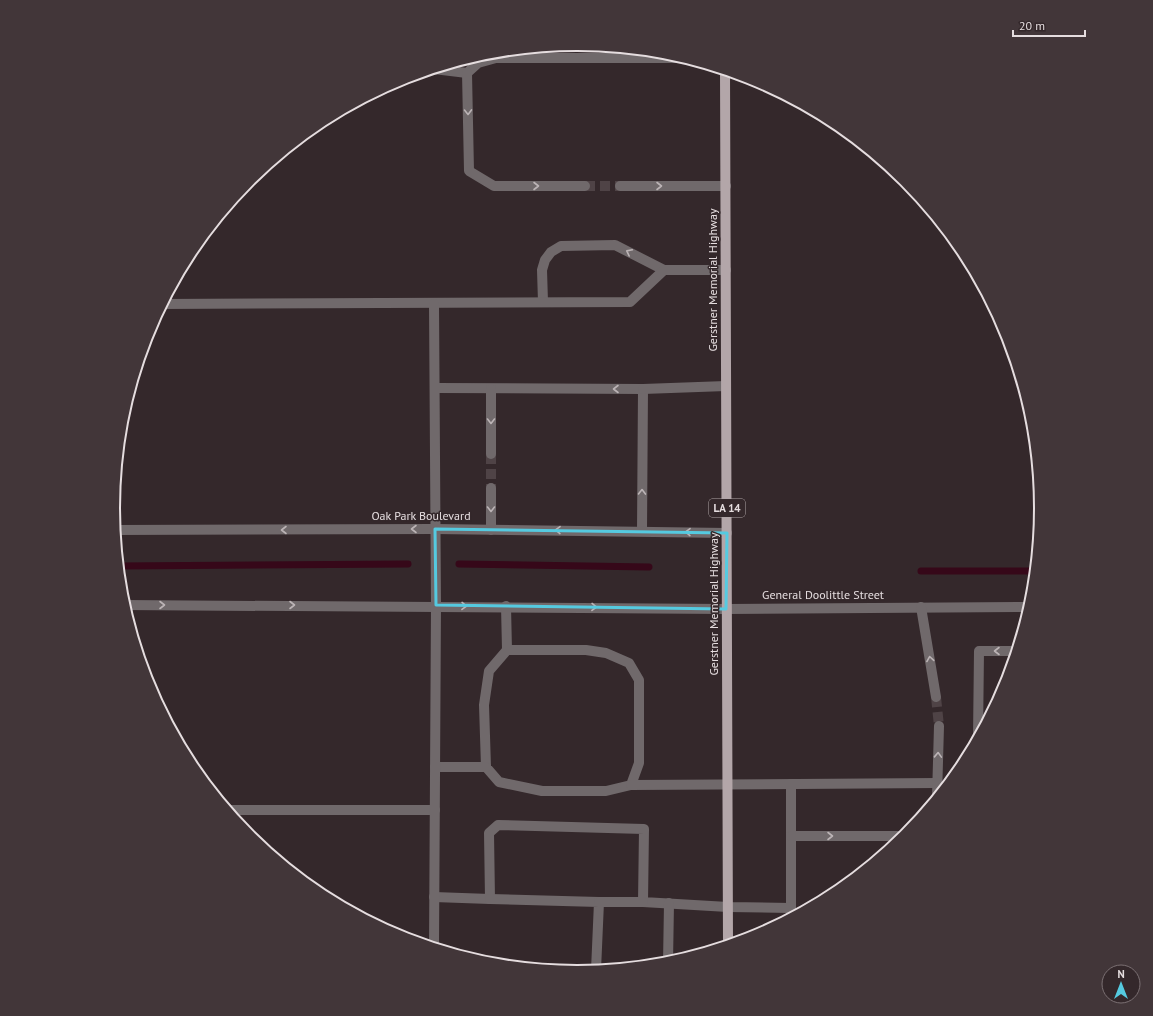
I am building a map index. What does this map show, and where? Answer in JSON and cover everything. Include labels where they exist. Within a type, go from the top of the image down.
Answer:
[{"type":"main road","name":"Gerstner Memorial Highway","points":[[725,76],[728,939]]},
{"type":"street","points":[[499,58],[654,58]]},
{"type":"street","points":[[492,59],[478,63],[467,73],[469,171],[494,186],[585,186]]},
{"type":"street","points":[[446,70],[467,73]]},
{"type":"street","points":[[620,186],[726,186]]},
{"type":"street","points":[[543,302],[542,270],[545,260],[551,252],[561,246],[615,245],[664,270],[726,270]]},
{"type":"street","points":[[168,304],[630,302],[664,270]]},
{"type":"street","points":[[434,304],[436,606],[434,942]]},
{"type":"street","points":[[435,388],[643,389],[726,386]]},
{"type":"street","points":[[491,389],[491,454]]},
{"type":"street","points":[[642,531],[643,389]]},
{"type":"street","points":[[491,488],[491,530]]},
{"type":"street","name":"Oak Park Boulevard","points":[[120,530],[435,529],[727,533]]},
{"type":"street","points":[[130,605],[506,606],[726,609]]},
{"type":"street","points":[[506,606],[507,650],[489,671],[484,705],[486,767],[499,782],[542,791],[606,791],[631,785],[937,783]]},
{"type":"street","name":"General Doolittle Street","points":[[726,609],[1023,607]]},
{"type":"street","points":[[921,608],[936,697]]},
{"type":"street","points":[[507,650],[586,650],[606,653],[629,663],[639,680],[639,763],[631,785]]},
{"type":"street","points":[[978,725],[979,651],[1010,651]]},
{"type":"street","points":[[937,788],[939,726]]},
{"type":"street","points":[[435,767],[486,767]]},
{"type":"street","points":[[791,784],[791,912]]},
{"type":"street","points":[[234,810],[435,810]]},
{"type":"street","points":[[490,899],[489,833],[498,826],[644,829],[643,902]]},
{"type":"street","points":[[791,836],[895,836]]},
{"type":"street","points":[[434,897],[669,903],[790,912]]},
{"type":"street","points":[[596,964],[600,902]]},
{"type":"street","points":[[668,955],[669,903]]},
{"type":"highlighted area","points":[[435,529],[727,533],[726,609],[436,605]]},
{"type":"waterway","points":[[123,566],[408,564]]},
{"type":"waterway","points":[[459,564],[649,567]]},
{"type":"waterway","points":[[921,571],[1029,571]]},
{"type":"tunnel","points":[[585,186],[620,186]]},
{"type":"tunnel","points":[[491,454],[491,488]]},
{"type":"tunnel","points":[[936,697],[939,726]]}]
